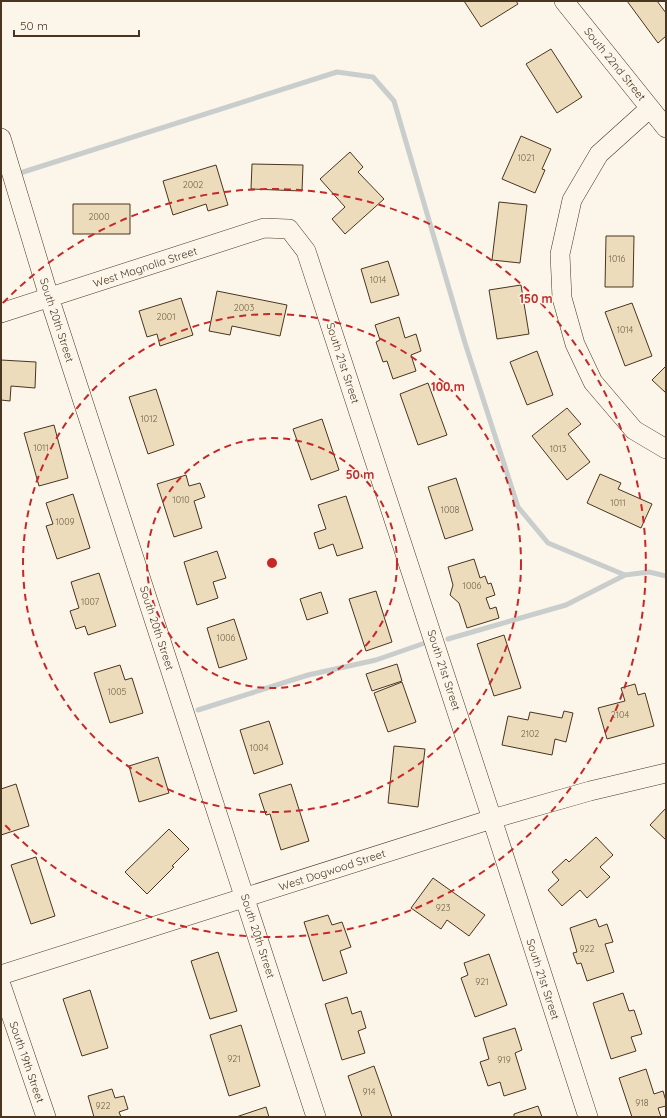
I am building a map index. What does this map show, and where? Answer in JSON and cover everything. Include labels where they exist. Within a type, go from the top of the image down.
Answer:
[{"type":"street","name":"South 22nd Street","points":[[564,1],[666,128]]},
{"type":"street","points":[[650,108],[599,154],[572,200],[560,254],[562,298],[575,344],[593,382],[634,430],[666,449]]},
{"type":"street","name":"South 20th Street","points":[[1,138],[49,297],[246,898],[316,1117]]},
{"type":"street","name":"West Magnolia Street","points":[[1,313],[264,228],[289,229]]},
{"type":"street","name":"South 21st Street","points":[[289,229],[306,251],[588,1117]]},
{"type":"street","name":"West Dogwood Street","points":[[1,975],[492,819],[590,791],[666,773]]},
{"type":"street","name":"South 19th Street","points":[[1,985],[46,1117]]},
{"type":"building","points":[[464,1],[516,1],[518,4],[481,27]]},
{"type":"building","points":[[627,1],[657,1],[666,13],[666,36],[658,43]]},
{"type":"building","points":[[551,49],[582,97],[557,113],[526,64]]},
{"type":"building","points":[[521,136],[551,149],[542,169],[545,170],[535,193],[502,179]]},
{"type":"building","points":[[350,152],[363,167],[358,172],[384,199],[345,234],[332,219],[345,207],[320,179]]},
{"type":"building","points":[[252,164],[303,165],[302,191],[251,189]]},
{"type":"building","points":[[216,165],[228,205],[208,211],[206,204],[173,215],[163,181]]},
{"type":"building","points":[[499,202],[527,205],[520,263],[492,260]]},
{"type":"building","points":[[73,204],[130,204],[130,234],[73,234]]},
{"type":"building","points":[[606,236],[634,236],[633,287],[605,287]]},
{"type":"building","points":[[388,261],[399,295],[371,303],[361,269]]},
{"type":"building","points":[[521,285],[529,334],[497,339],[489,290]]},
{"type":"building","points":[[217,291],[287,305],[280,336],[232,326],[230,335],[209,331]]},
{"type":"building","points":[[181,298],[193,335],[160,346],[157,334],[147,337],[139,311]]},
{"type":"building","points":[[632,303],[652,356],[625,366],[605,312]]},
{"type":"building","points":[[399,317],[405,338],[416,334],[421,351],[411,355],[416,371],[393,379],[387,361],[383,362],[376,342],[380,340],[375,325]]},
{"type":"building","points":[[537,351],[553,395],[527,405],[510,362]]},
{"type":"building","points":[[1,360],[36,362],[35,388],[11,386],[10,401],[1,400]]},
{"type":"building","points":[[666,366],[666,393],[652,380]]},
{"type":"building","points":[[428,383],[447,435],[418,445],[400,394]]},
{"type":"building","points":[[156,389],[174,445],[148,454],[129,397]]},
{"type":"building","points":[[567,408],[581,424],[568,434],[590,462],[567,480],[532,436]]},
{"type":"building","points":[[322,419],[339,470],[311,480],[293,429]]},
{"type":"building","points":[[54,425],[68,478],[39,486],[24,433]]},
{"type":"building","points":[[600,474],[621,483],[618,489],[652,504],[641,528],[587,503]]},
{"type":"building","points":[[186,475],[189,486],[200,483],[205,497],[194,501],[202,528],[174,537],[157,484]]},
{"type":"building","points":[[456,478],[473,530],[445,539],[428,487]]},
{"type":"building","points":[[73,494],[90,548],[57,559],[46,526],[53,524],[46,503]]},
{"type":"building","points":[[346,496],[363,548],[337,556],[333,544],[319,549],[314,533],[326,529],[318,505]]},
{"type":"building","points":[[217,551],[226,578],[213,582],[218,598],[197,605],[184,562]]},
{"type":"building","points":[[474,559],[480,578],[485,576],[488,584],[491,583],[495,595],[486,598],[490,609],[496,607],[499,618],[467,628],[459,603],[450,595],[453,585],[448,567]]},
{"type":"building","points":[[99,573],[116,626],[88,635],[85,626],[76,629],[70,611],[79,608],[71,582]]},
{"type":"building","points":[[376,591],[392,642],[366,651],[349,599]]},
{"type":"building","points":[[321,592],[328,613],[307,620],[300,599]]},
{"type":"building","points":[[234,619],[247,659],[219,668],[207,628]]},
{"type":"building","points":[[504,635],[521,688],[494,696],[477,644]]},
{"type":"building","points":[[397,664],[402,681],[372,691],[366,674]]},
{"type":"building","points":[[120,665],[125,680],[132,678],[143,713],[110,723],[94,673]]},
{"type":"building","points":[[402,682],[416,722],[388,732],[374,693]]},
{"type":"building","points":[[635,684],[638,695],[645,693],[654,726],[607,739],[598,708],[625,701],[621,688]]},
{"type":"building","points":[[564,711],[573,713],[566,742],[555,739],[552,755],[502,745],[508,716],[528,720],[530,712],[562,718]]},
{"type":"building","points":[[269,721],[283,764],[254,774],[240,730]]},
{"type":"building","points":[[394,746],[425,749],[418,807],[388,803]]},
{"type":"building","points":[[158,757],[169,793],[139,802],[129,766]]},
{"type":"building","points":[[16,784],[29,826],[1,835],[1,789]]},
{"type":"building","points":[[291,784],[309,841],[281,850],[270,814],[266,815],[259,794]]},
{"type":"building","points":[[666,808],[666,840],[650,825]]},
{"type":"building","points":[[169,829],[189,849],[172,866],[174,867],[147,894],[125,872]]},
{"type":"building","points":[[596,837],[613,855],[600,867],[610,877],[587,898],[580,890],[562,906],[548,890],[559,880],[552,872],[566,859],[569,862]]},
{"type":"building","points":[[36,857],[55,916],[31,924],[11,865]]},
{"type":"building","points":[[433,878],[485,915],[469,936],[447,920],[441,929],[411,908]]},
{"type":"building","points":[[328,915],[332,925],[342,922],[351,947],[340,951],[347,973],[323,981],[304,922]]},
{"type":"building","points":[[596,919],[599,927],[607,924],[613,942],[605,944],[614,972],[587,981],[581,963],[577,964],[573,953],[577,952],[570,928]]},
{"type":"building","points":[[218,952],[237,1011],[210,1019],[191,961]]},
{"type":"building","points":[[489,954],[507,1005],[475,1017],[461,978],[468,975],[464,963]]},
{"type":"building","points":[[90,990],[108,1048],[82,1056],[63,999]]},
{"type":"building","points":[[623,993],[629,1011],[634,1010],[642,1034],[631,1037],[636,1051],[611,1059],[593,1003]]},
{"type":"building","points":[[347,997],[352,1014],[361,1011],[366,1028],[358,1031],[365,1053],[342,1060],[325,1004]]},
{"type":"building","points":[[241,1025],[260,1086],[229,1096],[210,1035]]},
{"type":"building","points":[[515,1028],[522,1050],[515,1053],[526,1089],[504,1096],[500,1082],[488,1086],[480,1062],[489,1059],[483,1038]]},
{"type":"building","points":[[374,1066],[392,1117],[362,1117],[348,1076]]},
{"type":"building","points":[[646,1069],[654,1094],[663,1091],[666,1106],[658,1108],[661,1117],[632,1117],[619,1078]]},
{"type":"building","points":[[112,1089],[115,1098],[124,1096],[128,1109],[119,1112],[121,1117],[94,1117],[88,1096]]},
{"type":"building","points":[[538,1106],[542,1117],[514,1117],[514,1114]]},
{"type":"building","points":[[266,1107],[269,1117],[236,1117]]},
{"type":"waterway","points":[[17,174],[337,72],[373,77],[394,101],[465,343],[518,507],[548,543],[625,575],[649,572],[666,576]]},
{"type":"waterway","points":[[448,639],[566,605],[625,575]]},
{"type":"waterway","points":[[198,710],[308,675],[376,660],[422,644]]}]
